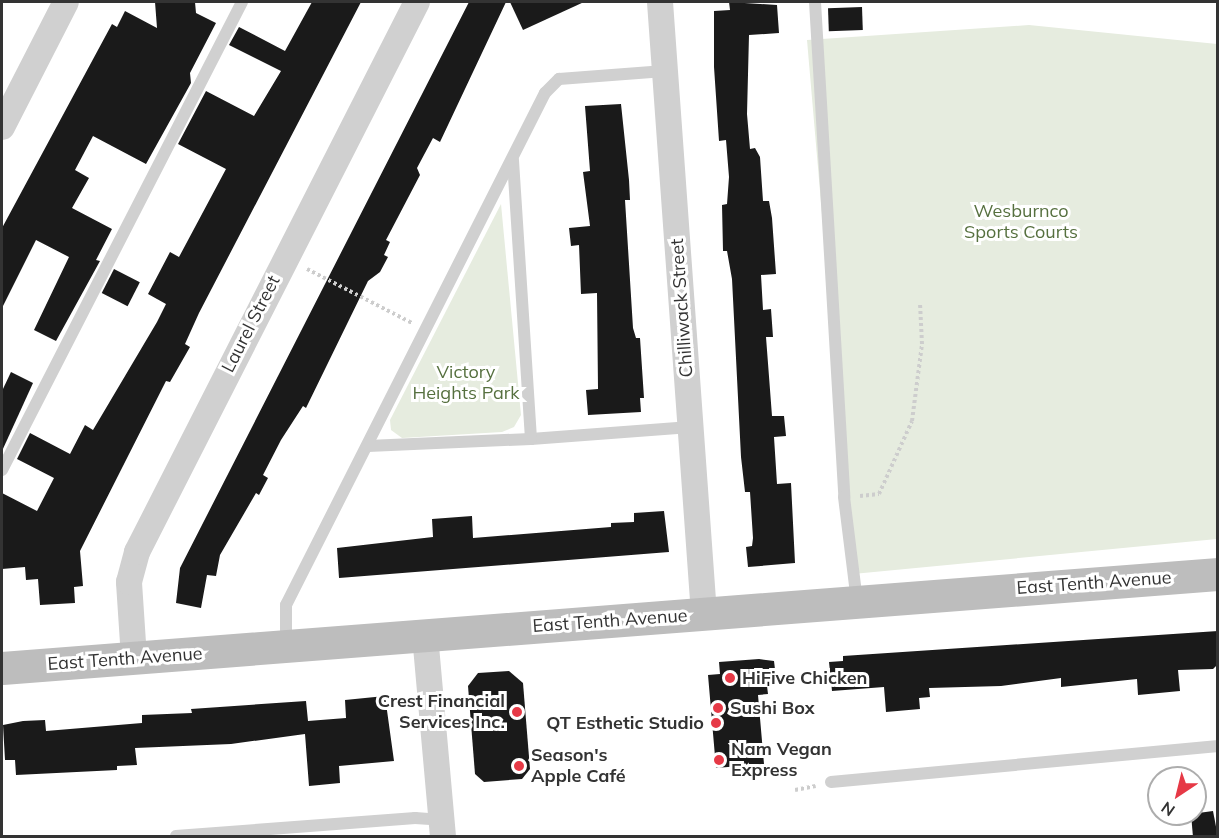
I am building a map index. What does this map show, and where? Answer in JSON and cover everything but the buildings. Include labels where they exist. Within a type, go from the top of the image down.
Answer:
[{"type":"main road","name":"East Tenth Avenue","points":[[2,668],[1218,574]]},
{"type":"street","points":[[2,124],[66,2]]},
{"type":"street","name":"Laurel Street","points":[[134,658],[129,582],[137,552],[417,2]]},
{"type":"street","name":"Chilliwack Street","points":[[660,2],[704,614]]},
{"type":"street","points":[[425,635],[442,828]]},
{"type":"lane","points":[[2,470],[242,2]]},
{"type":"lane","points":[[815,2],[844,497],[856,602]]},
{"type":"lane","points":[[286,646],[286,605],[545,93],[559,79],[665,71]]},
{"type":"lane","points":[[513,159],[531,439]]},
{"type":"lane","points":[[368,446],[531,439],[691,428]]},
{"type":"lane","points":[[831,782],[1218,747]]},
{"type":"lane","points":[[176,837],[442,828]]},
{"type":"path","points":[[301,266],[426,330]]},
{"type":"path","points":[[844,497],[879,495],[912,421],[922,345],[920,303]]},
{"type":"green space","name":"Wesburnco Sports Courts","points":[[1029,25],[1217,44],[1217,539],[853,574],[807,40]]},
{"type":"green space","name":"Victory Heights Park","points":[[501,204],[521,415],[514,427],[502,432],[402,438],[391,430],[390,420]]},
{"type":"place","name":"HiFive Chicken","points":[[730,678]]},
{"type":"place","name":"Sushi Box","points":[[718,708]]},
{"type":"place","name":"Crest Financial Services Inc.","points":[[517,712]]},
{"type":"place","name":"QT Esthetic Studio","points":[[716,723]]},
{"type":"place","name":"Nam Vegan Express","points":[[719,760]]},
{"type":"place","name":"Season's Apple Café","points":[[519,766]]}]
